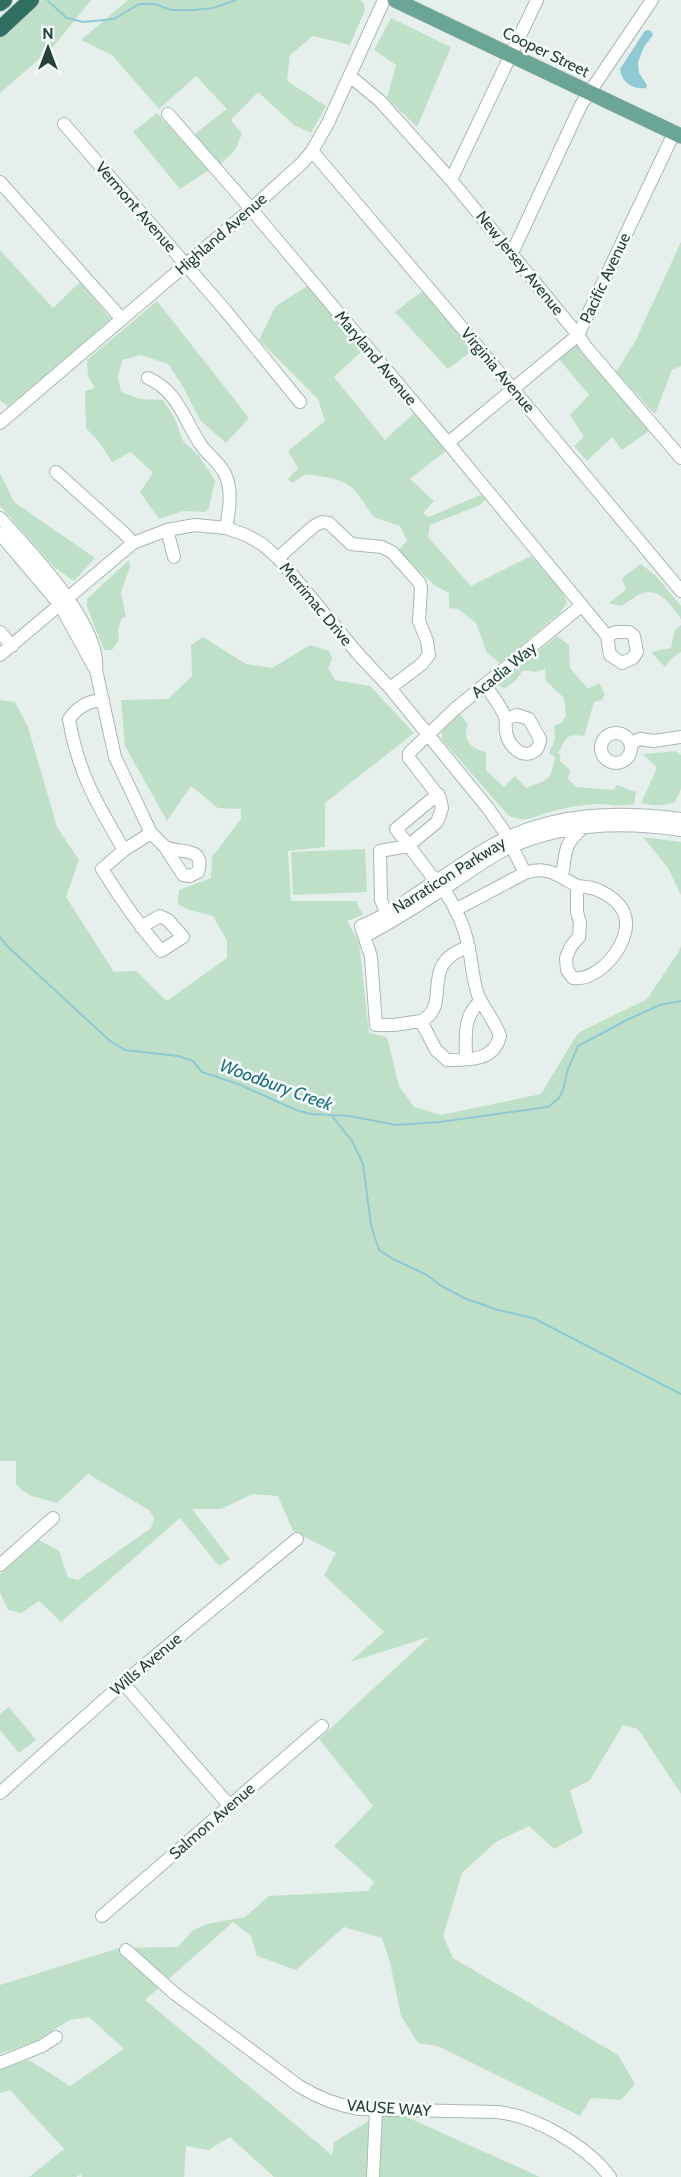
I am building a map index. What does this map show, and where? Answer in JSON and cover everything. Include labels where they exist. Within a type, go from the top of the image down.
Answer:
[{"type":"highway","points":[[0,3],[4,0]]},
{"type":"highway","points":[[0,29],[31,0]]},
{"type":"main road","name":"Cooper Street","points":[[395,0],[677,134]]},
{"type":"street","name":"Highland Avenue","points":[[0,423],[302,163],[312,151],[350,76],[384,0]]},
{"type":"street","points":[[451,180],[537,0]]},
{"type":"street","points":[[512,253],[580,105],[652,0]]},
{"type":"street","name":"New Jersey Avenue","points":[[350,76],[381,102],[451,180],[586,347],[681,458]]},
{"type":"street","name":"Maryland Avenue","points":[[168,114],[448,443],[607,636]]},
{"type":"street","name":"Vermont Avenue","points":[[64,124],[300,402]]},
{"type":"street","name":"Pacific Avenue","points":[[448,443],[578,335],[677,134]]},
{"type":"street","name":"Virginia Avenue","points":[[312,151],[681,591]]},
{"type":"street","points":[[0,182],[121,318]]},
{"type":"street","points":[[148,378],[162,384],[170,394],[202,446],[224,473],[230,502],[226,528]]},
{"type":"street","points":[[56,472],[126,534],[133,543]]},
{"type":"street","points":[[0,518],[90,636],[97,661],[96,670],[115,758],[151,833],[165,847]]},
{"type":"street","points":[[278,558],[314,526],[322,522],[329,523],[351,544],[382,547],[392,552],[419,582],[422,594],[418,621],[427,641],[429,655],[422,664],[390,688]]},
{"type":"street","name":"Merrimac Drive","points":[[0,655],[133,543],[167,530],[195,525],[226,528],[254,540],[278,558],[359,655],[390,688],[487,807],[525,873]]},
{"type":"street","points":[[167,530],[174,557]]},
{"type":"street","points":[[0,534],[64,601]]},
{"type":"street","name":"Acadia Way","points":[[438,794],[409,756],[411,750],[580,606]]},
{"type":"street","points":[[0,632],[12,646]]},
{"type":"street","points":[[485,685],[506,719]]},
{"type":"street","points":[[103,700],[93,700],[78,707],[69,719],[87,785],[124,850]]},
{"type":"street","points":[[631,743],[640,740],[654,741],[681,737]]},
{"type":"street","points":[[387,914],[381,900],[381,851],[408,846],[437,822],[442,808],[438,794],[396,829],[408,846],[440,885],[455,909],[469,947],[477,992],[500,1036],[498,1047],[490,1054],[447,1060],[435,1050],[421,1021]]},
{"type":"street","name":"Narraticon Parkway","points":[[363,931],[387,914],[440,885],[509,842],[556,820],[581,815],[633,814],[681,819]]},
{"type":"street","name":"Narraticon Parkway","points":[[509,842],[584,827],[638,825],[681,830]]},
{"type":"street","points":[[562,877],[566,847],[570,838],[584,827]]},
{"type":"street","points":[[141,927],[102,869],[124,850],[151,833]]},
{"type":"street","points":[[455,909],[537,869],[552,871],[577,886],[598,890],[614,900],[624,910],[626,920],[624,936],[617,953],[596,971],[580,979],[573,978],[567,970],[566,958],[579,937],[577,886]]},
{"type":"street","name":"Narraticon Parkway","points":[[363,931],[400,918],[440,885]]},
{"type":"street","points":[[363,931],[371,957],[376,1025],[421,1021],[429,1017],[436,1003],[438,974],[441,965],[453,953],[469,947]]},
{"type":"street","points":[[466,1059],[467,1019],[481,1001]]},
{"type":"street","points":[[0,1565],[53,1518]]},
{"type":"street","name":"Wills Avenue","points":[[0,1793],[123,1683],[297,1539]]},
{"type":"street","points":[[123,1683],[229,1805]]},
{"type":"street","name":"Salmon Avenue","points":[[102,1916],[322,1726]]},
{"type":"street","name":"VAUSE WAY","points":[[126,1950],[174,1993],[299,2086],[318,2097],[338,2105],[376,2110],[497,2112],[522,2117],[585,2152],[610,2177]]},
{"type":"street","points":[[0,2063],[20,2057],[56,2037]]},
{"type":"street","points":[[374,2177],[376,2110]]},
{"type":"green space","points":[[41,0],[91,0],[53,47],[0,93],[0,39]]},
{"type":"green space","points":[[128,0],[360,0],[365,10],[350,45],[313,36],[290,55],[287,81],[326,106],[311,133],[294,125],[258,92],[231,120],[242,134],[235,150],[218,167],[192,136],[227,109],[196,76],[159,109],[112,55],[81,40]]},
{"type":"green space","points":[[391,18],[451,47],[417,127],[387,98],[396,65],[374,50]]},
{"type":"green space","points":[[157,113],[209,170],[180,189],[133,132]]},
{"type":"green space","points":[[681,242],[681,366],[672,370],[655,414],[616,372],[635,342]]},
{"type":"green space","points":[[0,250],[53,308],[80,282],[111,319],[8,407],[0,400]]},
{"type":"green space","points":[[309,285],[363,350],[334,377],[385,440],[415,412],[447,450],[410,479],[434,501],[423,513],[429,517],[480,495],[486,498],[482,504],[430,525],[428,537],[471,586],[531,556],[563,593],[567,603],[560,613],[500,663],[487,653],[476,623],[458,609],[449,608],[449,593],[434,585],[398,550],[407,541],[400,526],[373,517],[359,495],[340,481],[306,474],[292,483],[288,479],[298,468],[288,451],[325,421],[318,399],[259,340],[276,306]]},
{"type":"green space","points":[[425,289],[472,351],[448,369],[395,312]]},
{"type":"green space","points":[[157,301],[249,418],[226,443],[200,420],[168,364],[141,355],[122,360],[118,378],[121,392],[140,399],[163,400],[175,419],[183,441],[199,456],[215,480],[209,508],[205,512],[183,511],[159,519],[140,492],[153,473],[131,452],[112,462],[99,442],[86,428],[85,391],[95,388],[88,376],[87,360]]},
{"type":"green space","points":[[578,345],[652,429],[622,450],[612,437],[587,461],[574,446],[584,437],[570,415],[589,395],[559,359]]},
{"type":"green space","points":[[0,473],[14,502],[95,558],[74,581],[55,568],[0,506]]},
{"type":"green space","points":[[129,560],[130,567],[121,592],[126,617],[122,618],[118,629],[119,640],[112,650],[104,650],[87,607],[87,599]]},
{"type":"green space","points":[[641,564],[656,576],[681,606],[681,619],[663,597],[653,592],[641,594],[621,606],[609,603],[626,590],[622,578]]},
{"type":"green space","points":[[681,625],[681,652],[665,667],[651,652],[671,648],[675,630]]},
{"type":"green space","points":[[557,636],[569,645],[570,668],[588,689],[599,683],[605,694],[602,700],[594,702],[584,736],[573,735],[567,738],[558,753],[561,756],[559,760],[570,770],[568,779],[576,787],[613,790],[617,785],[636,792],[634,804],[583,805],[527,819],[516,818],[509,816],[442,740],[442,726],[459,712],[468,725],[466,735],[469,743],[476,749],[486,752],[486,770],[504,787],[515,776],[526,788],[547,778],[552,771],[555,757],[549,753],[555,739],[554,726],[561,723],[566,716],[564,698],[546,681],[545,669],[535,672],[523,670],[516,680],[504,689],[497,684]]},
{"type":"green space","points":[[203,637],[246,664],[272,668],[310,645],[329,651],[332,659],[328,668],[335,680],[370,686],[414,733],[325,803],[325,847],[288,851],[291,901],[356,901],[363,915],[347,921],[359,942],[369,1033],[387,1037],[399,1086],[414,1107],[441,1115],[541,1094],[578,1033],[647,999],[681,946],[681,1794],[638,1729],[623,1725],[590,1780],[570,1791],[583,1833],[554,1849],[529,1826],[496,1842],[462,1873],[443,1936],[453,1958],[618,2055],[635,2084],[621,2100],[591,2098],[580,2116],[438,2046],[418,2043],[401,2016],[390,1962],[382,1938],[344,1927],[296,1970],[257,1956],[251,1936],[233,1922],[145,2000],[332,2155],[334,2142],[389,2109],[540,2177],[274,2177],[230,2137],[208,2150],[186,2146],[184,2177],[82,2177],[81,2174],[76,2177],[29,2177],[64,2149],[10,2090],[0,2093],[0,2069],[29,2060],[70,2086],[124,2049],[89,2017],[70,2020],[34,2042],[0,2054],[0,1985],[119,1948],[178,1947],[193,1930],[207,1924],[245,1917],[269,1896],[368,1891],[374,1882],[334,1846],[373,1806],[319,1739],[429,1637],[350,1662],[384,1632],[324,1575],[336,1553],[293,1531],[278,1496],[253,1494],[221,1509],[192,1509],[230,1559],[219,1566],[180,1518],[61,1622],[39,1601],[21,1613],[8,1610],[0,1592],[0,1574],[39,1540],[59,1551],[68,1577],[78,1580],[151,1528],[154,1518],[149,1510],[88,1474],[57,1503],[29,1495],[16,1485],[16,1461],[0,1461],[0,700],[15,702],[28,727],[57,827],[79,860],[66,897],[114,972],[136,971],[167,1001],[227,958],[227,941],[213,916],[187,909],[178,904],[179,890],[211,878],[212,857],[241,819],[241,809],[218,808],[191,786],[167,821],[125,746],[121,700],[168,699],[192,676],[191,645]]},
{"type":"green space","points":[[676,751],[681,755],[681,789],[675,802],[658,805],[641,803],[657,768],[643,754]]},
{"type":"green space","points":[[643,837],[681,842],[681,895],[668,868]]},
{"type":"green space","points":[[365,849],[367,892],[293,895],[291,852]]},
{"type":"green space","points":[[9,1707],[36,1740],[19,1753],[0,1730],[0,1714]]},
{"type":"water","points":[[647,30],[653,35],[644,47],[638,62],[639,73],[647,85],[646,88],[637,88],[625,81],[620,69]]},
{"type":"waterway","points":[[48,1],[67,18],[83,22],[114,19],[139,4],[155,4],[171,10],[194,10],[213,8],[236,0]]},
{"type":"waterway","points":[[0,937],[110,1041],[125,1050],[178,1056],[193,1061],[202,1072],[238,1084],[296,1110],[311,1114],[349,1116],[396,1125],[439,1122],[548,1107],[559,1098],[563,1090],[568,1069],[578,1046],[660,1005],[681,1001]]},
{"type":"waterway","name":"Woodbury Creek","points":[[332,1116],[352,1141],[363,1164],[371,1225],[379,1250],[427,1275],[464,1298],[498,1310],[533,1318],[681,1394]]}]
